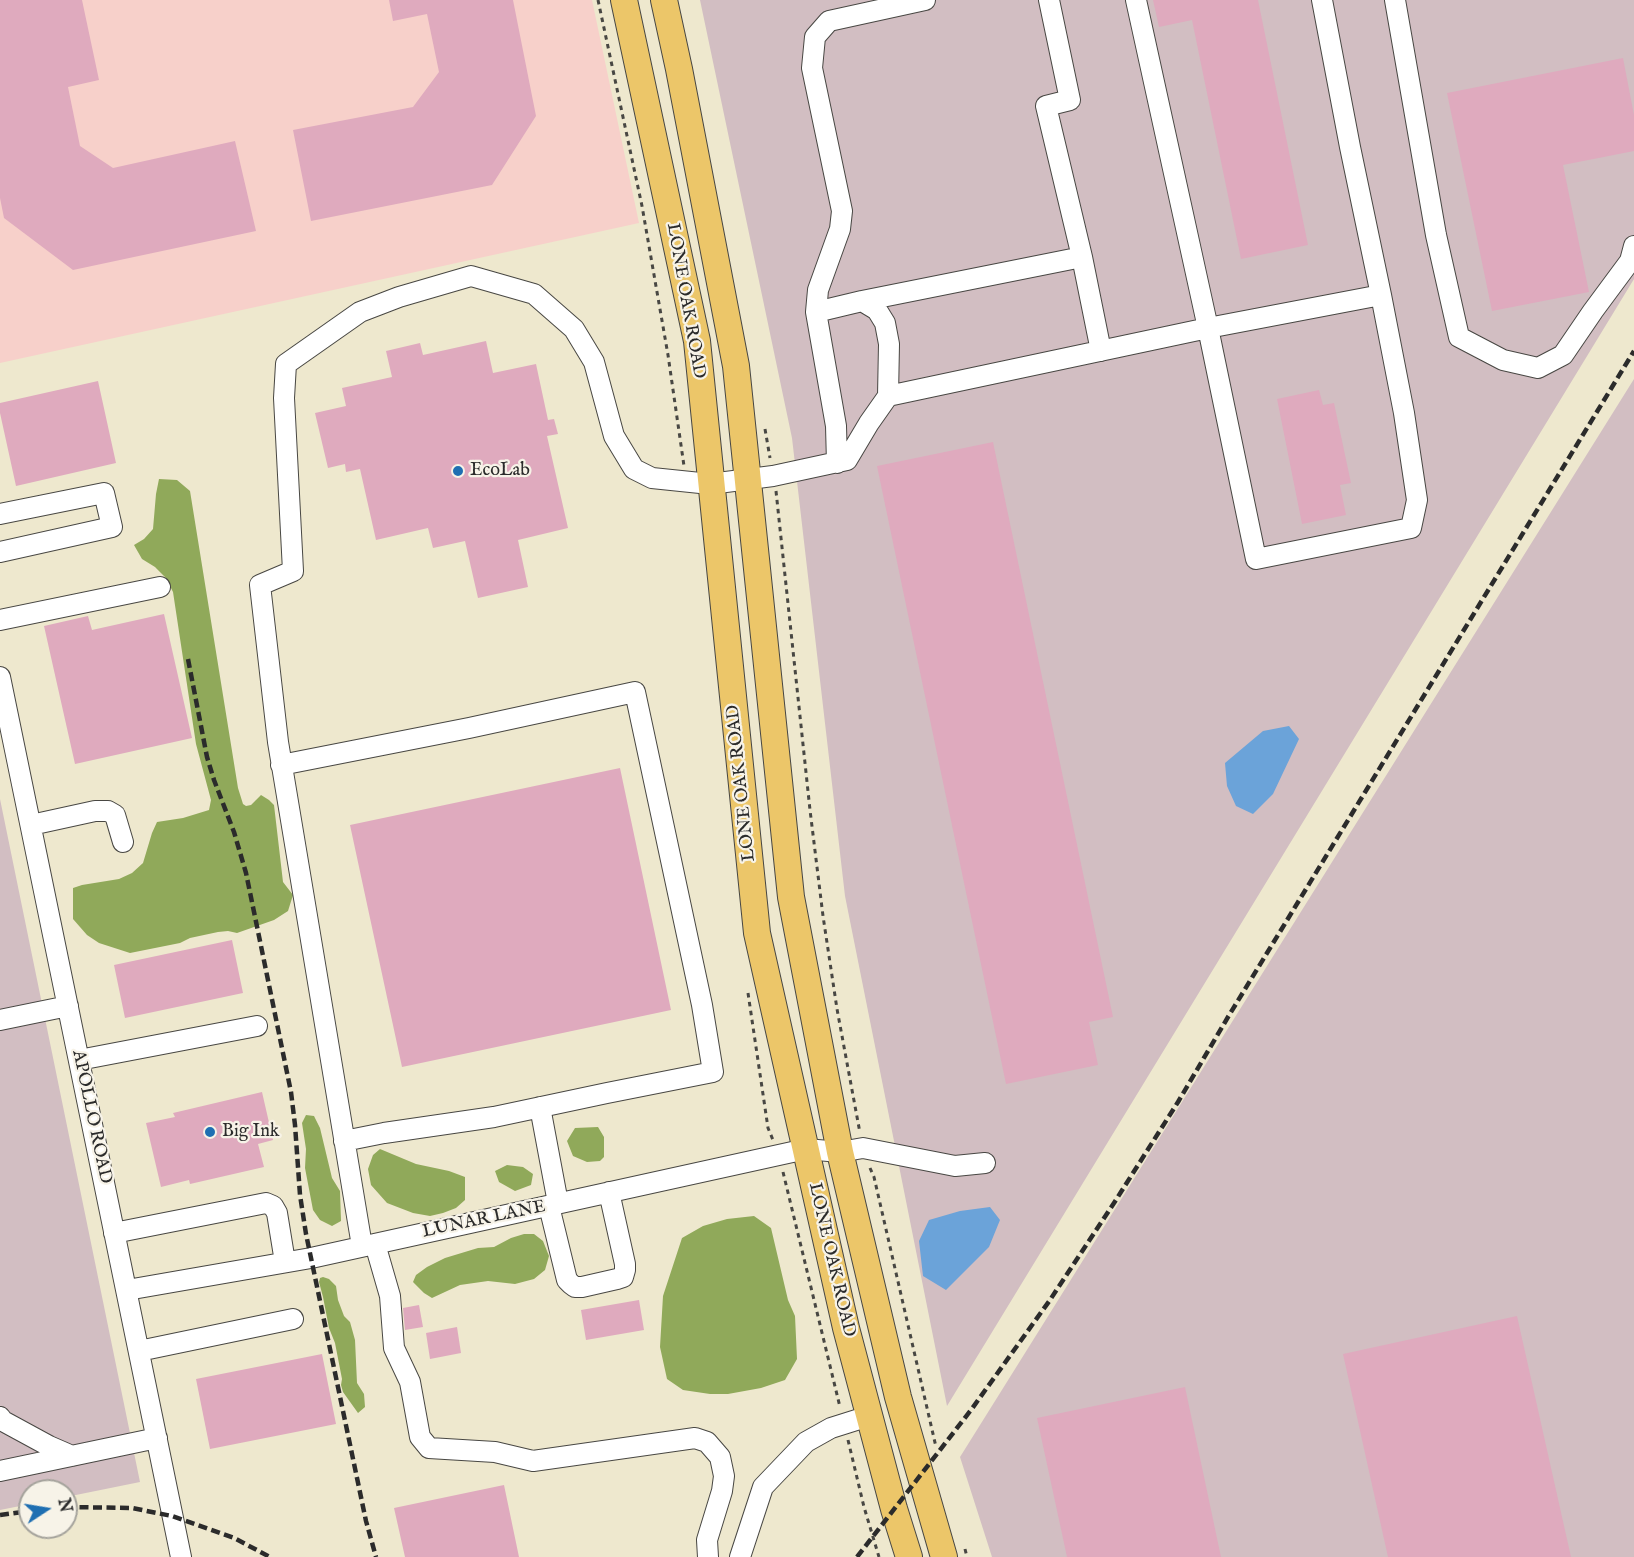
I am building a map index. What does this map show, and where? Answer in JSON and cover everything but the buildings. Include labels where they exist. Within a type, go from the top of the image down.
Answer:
[{"type":"main road","name":"LONE OAK ROAD","points":[[624,0],[696,340],[698,482],[757,933],[844,1317],[909,1557]]},
{"type":"main road","name":"LONE OAK ROAD","points":[[664,0],[736,366],[791,897],[852,1150],[898,1397],[954,1551]]},
{"type":"street","points":[[837,463],[836,426],[816,312],[818,290],[840,230],[842,211],[812,68],[815,37],[829,21],[925,0]]},
{"type":"street","points":[[1049,0],[1070,100],[1046,106],[1082,257],[1101,351]]},
{"type":"street","points":[[1136,0],[1256,559],[1411,528],[1417,500],[1404,413],[1322,0]]},
{"type":"street","points":[[1395,0],[1436,235],[1459,337],[1503,360],[1538,368],[1563,355],[1630,261],[1634,246]]},
{"type":"street","points":[[816,312],[1082,257]]},
{"type":"street","points":[[708,1557],[707,1540],[722,1491],[724,1476],[720,1457],[707,1442],[695,1438],[533,1461],[495,1452],[429,1448],[420,1437],[410,1382],[394,1348],[390,1296],[368,1245],[344,1141],[281,765],[266,646],[260,585],[293,572],[284,398],[286,364],[360,312],[399,297],[471,276],[534,294],[574,329],[594,362],[614,436],[634,469],[652,478],[698,482],[747,480],[847,460],[888,396],[889,344],[885,323],[877,310],[862,301]]},
{"type":"street","points":[[888,396],[1208,328],[1381,295]]},
{"type":"street","points":[[0,514],[104,493],[112,527],[0,552]]},
{"type":"street","points":[[0,620],[160,587]]},
{"type":"street","name":"APOLLO ROAD","points":[[0,676],[2,699],[31,825],[181,1557]]},
{"type":"street","points":[[281,765],[469,728],[634,692],[702,1005],[713,1072],[494,1118],[384,1133],[344,1141]]},
{"type":"street","points":[[31,825],[95,811],[108,811],[115,815],[123,842]]},
{"type":"street","points":[[0,1020],[68,1006]]},
{"type":"street","points":[[79,1060],[257,1026]]},
{"type":"street","points":[[540,1107],[567,1280],[575,1287],[617,1279],[623,1276],[626,1270],[609,1192]]},
{"type":"street","name":"LUNAR LANE","points":[[126,1290],[368,1245],[806,1149],[852,1150],[955,1166],[985,1163]]},
{"type":"street","points":[[114,1233],[266,1203],[273,1206],[277,1212],[285,1262]]},
{"type":"street","points":[[139,1351],[293,1319]]},
{"type":"street","points":[[740,1557],[763,1487],[806,1442],[831,1428],[869,1416]]},
{"type":"street","points":[[0,1417],[3,1421],[49,1446],[72,1456]]},
{"type":"street","points":[[0,1471],[157,1438]]},
{"type":"path","points":[[598,0],[642,206],[668,355],[698,482]]},
{"type":"path","points":[[763,418],[777,497],[810,810],[837,1009],[852,1150],[874,1177],[937,1453]]},
{"type":"path","points":[[748,993],[768,1128],[779,1155],[864,1507],[879,1557]]},
{"type":"path","points":[[954,1551],[967,1557]]},
{"type":"shaded area","points":[[0,0],[592,0],[639,223],[0,363]]},
{"type":"shaded area","points":[[700,0],[1634,0],[1634,279],[947,1406],[845,896],[792,438]]},
{"type":"shaded area","points":[[1634,379],[1634,1557],[992,1557],[960,1457]]},
{"type":"shaded area","points":[[0,799],[140,1482],[78,1495],[78,1479],[18,1479],[18,1506],[0,1510]]},
{"type":"green space","points":[[159,479],[177,480],[190,491],[238,788],[243,804],[246,806],[251,805],[261,795],[274,805],[283,882],[293,895],[288,911],[274,920],[237,933],[218,932],[190,938],[180,943],[130,953],[99,943],[87,935],[73,919],[73,888],[119,879],[132,873],[143,863],[157,822],[183,818],[209,810],[211,800],[196,744],[173,592],[166,578],[142,559],[134,545],[144,539],[153,529]]},
{"type":"green space","points":[[306,1115],[314,1116],[320,1128],[332,1178],[340,1191],[341,1221],[332,1226],[320,1220],[313,1210],[305,1168],[306,1149],[302,1123]]},
{"type":"green space","points":[[598,1127],[604,1137],[604,1157],[600,1161],[587,1162],[573,1156],[567,1141],[575,1128]]},
{"type":"green space","points":[[380,1149],[416,1164],[465,1177],[465,1200],[456,1208],[430,1216],[413,1213],[387,1203],[371,1185],[368,1169],[373,1155]]},
{"type":"green space","points":[[507,1165],[523,1167],[533,1174],[531,1185],[515,1191],[499,1182],[495,1171]]},
{"type":"green space","points":[[754,1216],[771,1228],[788,1300],[795,1316],[797,1359],[785,1380],[761,1388],[728,1394],[683,1390],[667,1379],[660,1347],[663,1296],[682,1238],[703,1226],[727,1219]]},
{"type":"green space","points":[[524,1234],[534,1234],[543,1241],[549,1256],[545,1270],[534,1279],[515,1284],[488,1281],[460,1285],[432,1298],[413,1282],[416,1275],[445,1258],[478,1248],[494,1247]]},
{"type":"green space","points":[[323,1277],[336,1286],[338,1300],[344,1316],[350,1322],[355,1340],[357,1383],[364,1394],[365,1407],[358,1413],[343,1392],[341,1385],[342,1379],[335,1343],[329,1328],[319,1282]]},
{"type":"water","points":[[1289,726],[1299,739],[1273,794],[1253,814],[1236,806],[1227,786],[1225,763],[1263,731]]},
{"type":"water","points":[[990,1207],[1000,1220],[989,1247],[946,1290],[923,1276],[919,1241],[929,1220],[960,1211]]},
{"type":"railway","points":[[857,1557],[971,1410],[1050,1300],[1114,1203],[1178,1102],[1634,351]]},
{"type":"railway","points":[[188,659],[207,757],[246,873],[291,1092],[300,1195],[306,1234],[366,1521],[376,1557]]},
{"type":"railway","points":[[78,1507],[132,1508],[172,1516],[234,1538],[270,1557]]},
{"type":"railway","points":[[0,1515],[18,1513]]},
{"type":"place","name":"EcoLab","points":[[458,471]]},
{"type":"place","name":"Big Ink","points":[[210,1132]]}]
